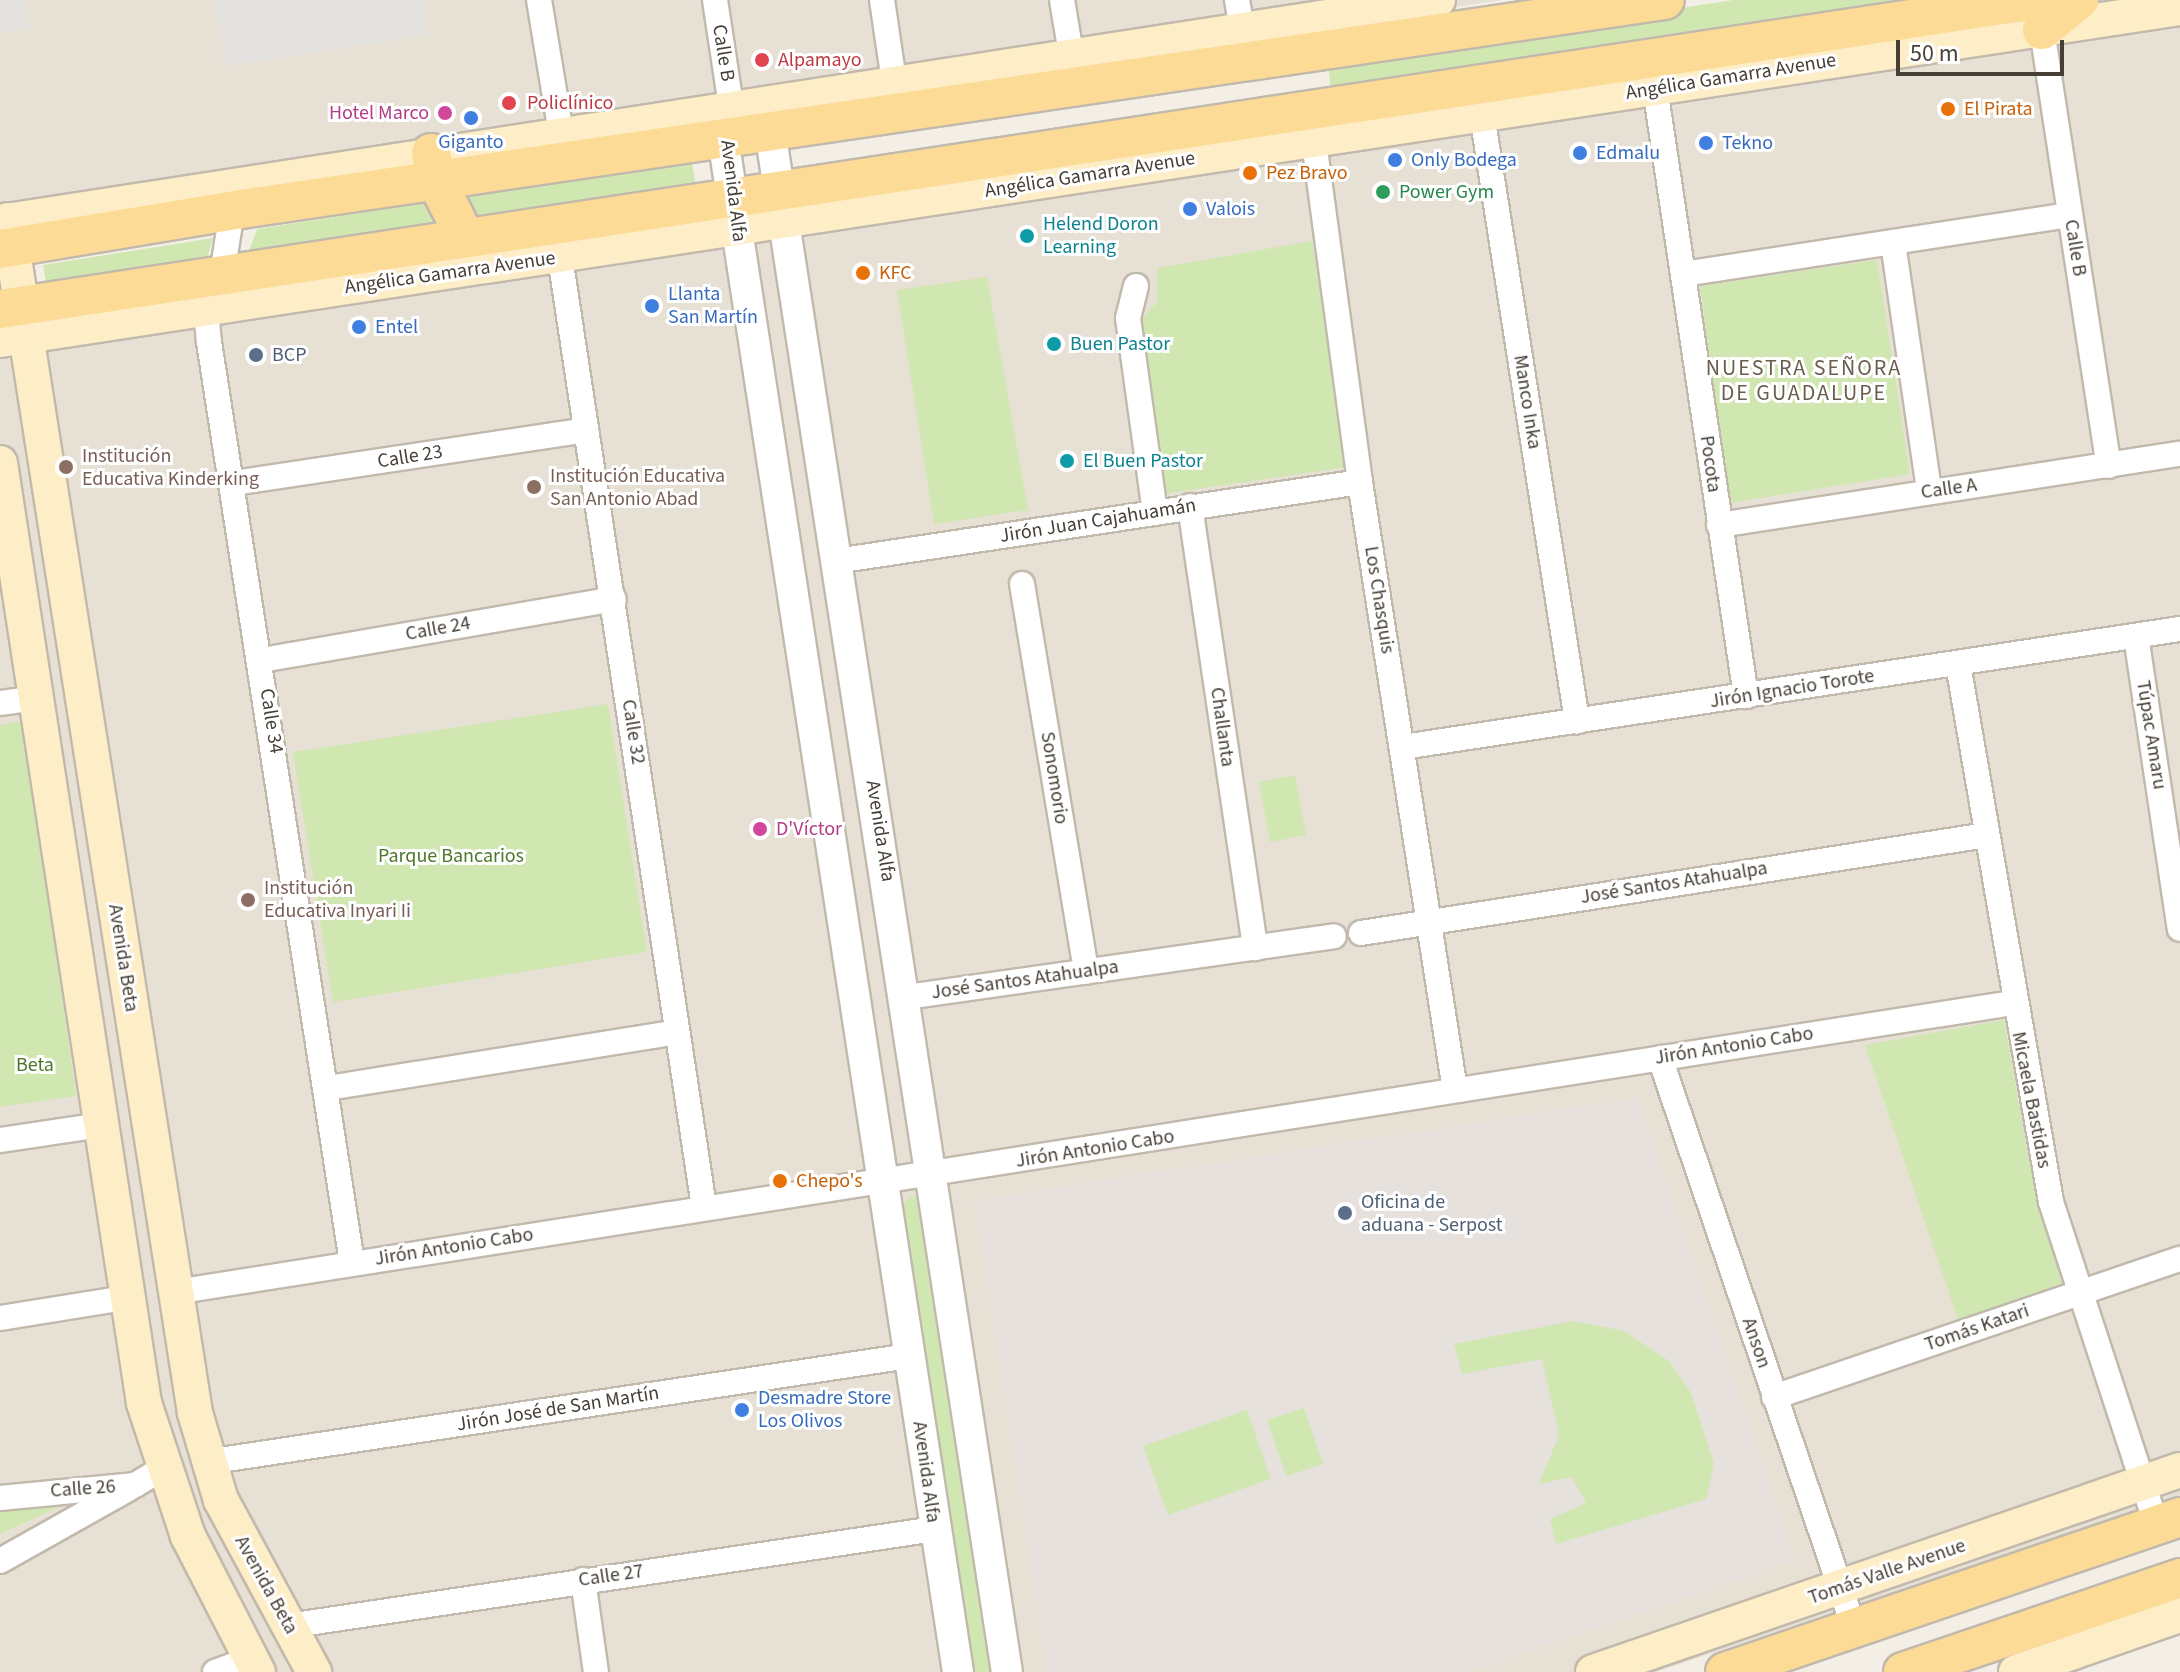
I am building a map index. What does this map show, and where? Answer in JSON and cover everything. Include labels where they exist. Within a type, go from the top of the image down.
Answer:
[{"type":"main road","points":[[5,234],[727,122],[894,81],[1071,54],[1239,14],[1438,0]]},
{"type":"main road","points":[[434,168],[561,133],[727,122],[770,131],[1598,7],[1665,0]]},
{"type":"main road","points":[[2039,15],[2079,0]]},
{"type":"main road","name":"Angélica Gamarra Avenue","points":[[12,323],[222,275],[465,237],[734,213],[2039,15],[2180,8]]},
{"type":"main road","name":"Angélica Gamarra Avenue","points":[[1480,99],[1655,88],[2039,15]]},
{"type":"main road","points":[[1307,52],[1301,80],[1312,125]]},
{"type":"main road","points":[[434,168],[465,237]]},
{"type":"main road","name":"Angélica Gamarra Avenue","points":[[12,323],[206,309],[560,257],[734,213]]},
{"type":"main road","name":"Avenida Beta","points":[[5,234],[12,323],[41,436],[175,1292],[207,1462],[226,1510],[314,1672]]},
{"type":"main road","points":[[0,443],[41,436]]},
{"type":"main road","points":[[0,463],[5,529],[100,1125],[148,1477],[188,1536],[254,1665]]},
{"type":"main road","points":[[65,897],[112,888]]},
{"type":"main road","name":"Tomás Valle Avenue","points":[[1593,1672],[2180,1470]]},
{"type":"main road","name":"Tomás Valle Avenue","points":[[1725,1672],[1786,1662],[1854,1628],[2168,1520]]},
{"type":"main road","points":[[1903,1672],[2180,1578]]},
{"type":"main road","points":[[2016,1672],[2180,1615]]},
{"type":"street","points":[[539,0],[561,133]]},
{"type":"street","name":"Calle B","points":[[715,0],[727,122]]},
{"type":"street","points":[[882,0],[894,81]]},
{"type":"street","points":[[1062,0],[1071,54]]},
{"type":"street","name":"Calle B","points":[[2039,15],[2109,466]]},
{"type":"street","name":"Pocota","points":[[1655,88],[1746,696]]},
{"type":"street","name":"Manco Inka","points":[[1480,99],[1577,721]]},
{"type":"street","name":"Avenida Alfa","points":[[727,122],[734,213],[958,1672]]},
{"type":"street","name":"Los Chasquis","points":[[1312,125],[1360,482],[1455,1090]]},
{"type":"street","name":"Avenida Alfa","points":[[770,131],[907,997],[1007,1672]]},
{"type":"street","points":[[206,309],[222,275],[234,197]]},
{"type":"street","points":[[1683,274],[2070,215]]},
{"type":"street","points":[[1893,243],[1929,491]]},
{"type":"street","name":"Calle 32","points":[[560,257],[704,1207]]},
{"type":"street","points":[[1136,286],[1128,318],[1155,513]]},
{"type":"street","name":"Calle 34","points":[[206,309],[328,1088],[352,1263]]},
{"type":"street","name":"Calle 23","points":[[233,483],[586,430]]},
{"type":"street","name":"Calle A","points":[[1719,525],[2180,454]]},
{"type":"street","name":"Jirón Juan Cajahuamán","points":[[836,561],[1360,482]]},
{"type":"street","name":"Challanta","points":[[1190,506],[1255,948]]},
{"type":"street","name":"Sonomorio","points":[[1022,584],[1086,972]]},
{"type":"street","name":"Calle 24","points":[[262,660],[614,599]]},
{"type":"street","name":"Jirón Ignacio Torote","points":[[1403,747],[2180,629]]},
{"type":"street","name":"Túpac Amaru","points":[[2136,636],[2180,929]]},
{"type":"street","name":"Micaela Bastidas","points":[[1958,664],[2013,1003],[2051,1202],[2142,1483],[2168,1520]]},
{"type":"street","points":[[0,703],[34,698]]},
{"type":"street","name":"José Santos Atahualpa","points":[[1361,933],[1987,835]]},
{"type":"street","name":"José Santos Atahualpa","points":[[907,997],[1334,936]]},
{"type":"street","name":"Jirón Antonio Cabo","points":[[175,1292],[704,1207],[934,1176],[1455,1090],[2013,1003]]},
{"type":"street","points":[[328,1088],[677,1032]]},
{"type":"street","name":"Anson","points":[[1660,1058],[1854,1628]]},
{"type":"street","points":[[0,1140],[100,1125]]},
{"type":"street","name":"Tomás Katari","points":[[1774,1397],[2180,1259]]},
{"type":"street","points":[[0,1318],[125,1298]]},
{"type":"street","name":"Jirón José de San Martín","points":[[207,1462],[909,1356]]},
{"type":"street","points":[[0,1561],[148,1477]]},
{"type":"street","name":"Calle 26","points":[[0,1498],[148,1477]]},
{"type":"street","name":"Calle 27","points":[[288,1626],[935,1529]]},
{"type":"street","points":[[583,1580],[596,1672]]},
{"type":"street","points":[[215,1672],[254,1665]]},
{"type":"shaded area","points":[[0,0],[1502,0],[0,235]]},
{"type":"shaded area","points":[[0,0],[26,0],[30,28],[0,32]]},
{"type":"shaded area","points":[[215,0],[423,0],[428,35],[225,66]]},
{"type":"shaded area","points":[[2180,0],[2180,1497],[1656,1672],[0,1672],[0,331]]},
{"type":"shaded area","points":[[1638,1098],[1795,1560],[1468,1672],[1047,1672],[975,1200]]},
{"type":"green space","points":[[1733,0],[1954,0],[1331,92],[1328,62]]},
{"type":"green space","points":[[692,162],[696,187],[247,256],[257,229]]},
{"type":"green space","points":[[213,238],[204,269],[48,293],[43,265]]},
{"type":"green space","points":[[1312,241],[1347,467],[1162,494],[1138,323],[1157,302],[1157,268]]},
{"type":"green space","points":[[1877,260],[1910,474],[1729,503],[1700,286]]},
{"type":"green space","points":[[987,277],[1028,510],[934,524],[897,290]]},
{"type":"green space","name":"Parque Bancarios","points":[[608,704],[647,952],[333,1002],[293,752]]},
{"type":"green space","name":"Beta","points":[[23,721],[76,1096],[0,1107],[0,725]]},
{"type":"green space","points":[[1295,775],[1306,835],[1270,842],[1259,782]]},
{"type":"green space","points":[[2004,1020],[2030,1167],[2062,1285],[1958,1320],[1865,1045]]},
{"type":"green space","points":[[913,1196],[922,1201],[998,1672],[966,1672],[899,1207]]},
{"type":"green space","points":[[1573,1321],[1624,1331],[1669,1361],[1691,1393],[1714,1463],[1706,1499],[1556,1544],[1550,1519],[1586,1503],[1572,1477],[1539,1484],[1559,1435],[1542,1359],[1462,1374],[1454,1344]]},
{"type":"green space","points":[[1304,1408],[1323,1464],[1286,1476],[1267,1420]]},
{"type":"green space","points":[[1247,1410],[1271,1479],[1168,1515],[1143,1446]]},
{"type":"green space","points":[[74,1500],[0,1534],[0,1512]]},
{"type":"place","name":"Alpamayo","points":[[762,60]]},
{"type":"place","name":"Policlínico","points":[[509,103]]},
{"type":"place","name":"El Pirata","points":[[1948,109]]},
{"type":"place","name":"Hotel Marco","points":[[445,113]]},
{"type":"place","name":"Giganto","points":[[471,118]]},
{"type":"place","name":"Tekno","points":[[1706,143]]},
{"type":"place","name":"Edmalu","points":[[1580,153]]},
{"type":"place","name":"Only Bodega","points":[[1395,160]]},
{"type":"place","name":"Pez Bravo","points":[[1250,173]]},
{"type":"place","name":"Power Gym","points":[[1383,192]]},
{"type":"place","name":"Valois","points":[[1190,209]]},
{"type":"place","name":"Helend Doron Learning","points":[[1027,236]]},
{"type":"place","name":"KFC","points":[[863,273]]},
{"type":"place","name":"Llanta San Martín","points":[[652,306]]},
{"type":"place","name":"Entel","points":[[359,327]]},
{"type":"place","name":"Buen Pastor","points":[[1054,344]]},
{"type":"place","name":"BCP","points":[[256,355]]},
{"type":"place","name":"El Buen Pastor","points":[[1067,461]]},
{"type":"place","name":"Institución Educativa Kinderking","points":[[66,467]]},
{"type":"place","name":"Institución Educativa San Antonio Abad","points":[[534,487]]},
{"type":"place","name":"D'Víctor","points":[[760,829]]},
{"type":"place","name":"Institución Educativa Inyari Ii","points":[[248,900]]},
{"type":"place","name":"Chepo's","points":[[780,1181]]},
{"type":"place","name":"Oficina de aduana - Serpost","points":[[1345,1213]]},
{"type":"place","name":"Desmadre Store Los Olivos","points":[[742,1410]]},
{"type":"district","name":"NUESTRA SEÑORA DE GUADALUPE","points":[[1804,380]]}]
